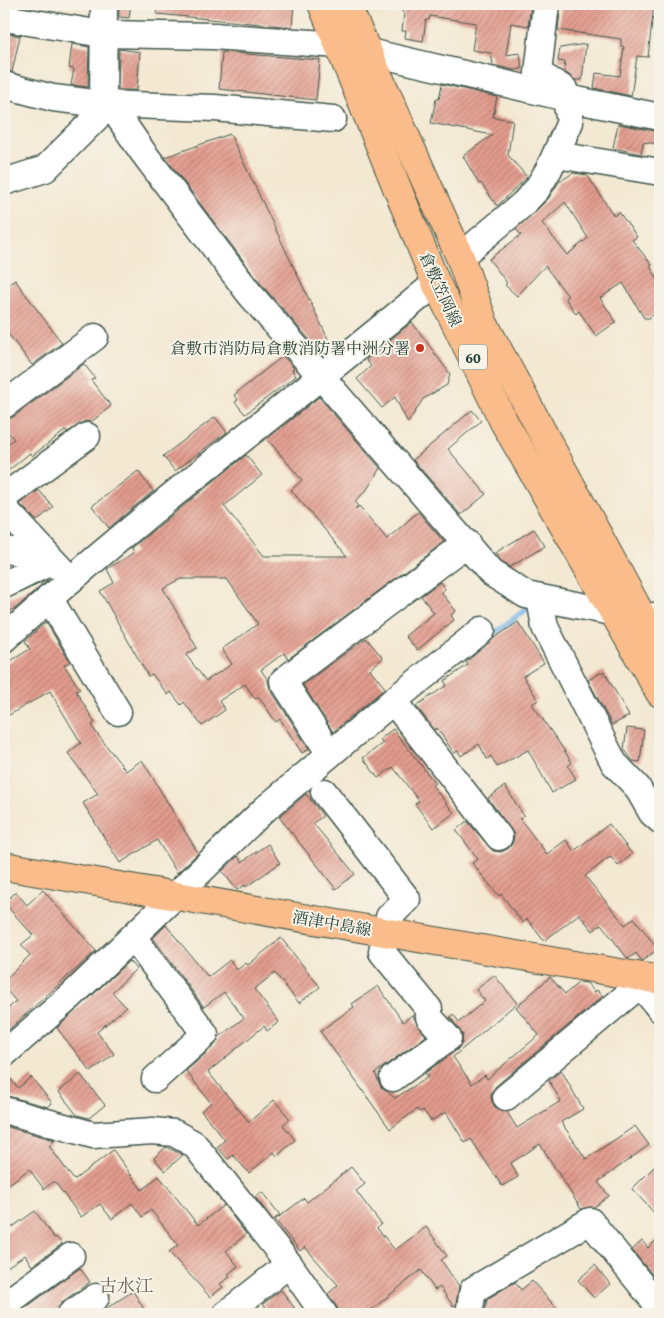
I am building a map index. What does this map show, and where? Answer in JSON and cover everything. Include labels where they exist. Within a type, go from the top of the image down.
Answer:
[{"type":"main road","name":"倉敷笠岡線","points":[[322,4],[436,283],[504,422],[660,693]]},
{"type":"main road","name":"倉敷笠岡線","points":[[346,4],[460,257],[484,324],[651,616],[660,650]]},
{"type":"main road","name":"酒津中島線","points":[[4,866],[385,932],[650,981]]},
{"type":"street","points":[[104,4],[102,34],[107,104],[250,293],[491,573],[526,596],[651,616]]},
{"type":"street","points":[[460,257],[523,204],[537,189],[557,155],[570,122],[564,89],[538,73],[546,4]]},
{"type":"street","points":[[4,18],[102,34],[214,36],[339,45],[566,98],[660,116]]},
{"type":"street","points":[[4,84],[53,98],[107,104],[215,108],[333,119]]},
{"type":"street","points":[[4,182],[45,169],[107,104]]},
{"type":"street","points":[[557,155],[660,172]]},
{"type":"street","points":[[4,585],[56,565],[323,377],[436,283]]},
{"type":"street","points":[[4,405],[95,337]]},
{"type":"street","points":[[4,497],[87,436]]},
{"type":"street","points":[[4,508],[56,565]]},
{"type":"street","points":[[330,754],[283,682],[467,543]]},
{"type":"street","points":[[4,550],[56,565]]},
{"type":"street","points":[[4,639],[49,598],[56,565]]},
{"type":"street","points":[[49,598],[118,712]]},
{"type":"street","points":[[540,598],[545,627],[614,763],[637,787],[652,813],[660,820]]},
{"type":"street","points":[[4,1054],[71,996],[265,809],[393,701],[482,630]]},
{"type":"street","points":[[393,701],[499,837]]},
{"type":"street","points":[[324,792],[407,899],[389,917],[382,952],[429,1009],[429,1017],[448,1038],[392,1078]]},
{"type":"street","points":[[133,937],[205,1034],[155,1078]]},
{"type":"street","points":[[506,1097],[650,981],[660,1009]]},
{"type":"street","points":[[4,1110],[93,1135],[153,1131],[174,1133],[194,1144],[289,1264],[324,1314]]},
{"type":"street","points":[[469,1314],[473,1290],[590,1222],[660,1308]]},
{"type":"street","points":[[4,1305],[71,1256]]},
{"type":"street","points":[[226,1314],[289,1264]]},
{"type":"street","points":[[71,1314],[96,1297]]},
{"type":"building","points":[[119,4],[131,4],[129,18],[119,17]]},
{"type":"building","points":[[157,4],[294,4],[292,27],[157,14]]},
{"type":"building","points":[[402,4],[531,4],[528,26],[511,23],[506,55],[520,53],[522,69],[514,70],[493,65],[491,53],[472,50],[476,23],[430,16],[429,20],[426,20],[423,41],[405,38],[406,31],[402,31],[404,13],[402,12]]},
{"type":"building","points":[[561,4],[654,4],[648,57],[637,56],[631,96],[594,88],[596,73],[620,76],[624,47],[621,46],[621,39],[558,30]]},
{"type":"building","points":[[4,33],[20,36],[12,72],[4,70]]},
{"type":"building","points":[[72,44],[89,47],[88,87],[71,85],[74,69],[69,68]]},
{"type":"building","points":[[586,44],[582,80],[575,80],[564,71],[565,62],[558,61],[560,48]]},
{"type":"building","points":[[119,49],[140,52],[137,90],[118,90]]},
{"type":"building","points":[[222,52],[320,60],[316,100],[219,89]]},
{"type":"building","points":[[442,84],[497,97],[493,117],[513,120],[508,155],[527,177],[497,206],[481,183],[479,184],[463,156],[492,135],[431,123],[436,99],[439,99]]},
{"type":"building","points":[[618,124],[660,132],[660,144],[643,142],[641,154],[613,148]]},
{"type":"building","points":[[230,134],[329,341],[315,346],[261,284],[165,157]]},
{"type":"building","points":[[573,173],[587,175],[614,216],[619,212],[637,237],[632,240],[652,265],[650,266],[660,283],[660,311],[649,318],[644,318],[623,283],[600,298],[616,322],[596,336],[579,311],[576,314],[565,298],[568,296],[545,266],[517,296],[505,285],[507,283],[489,259],[521,235],[516,229],[548,199],[559,182]],"holes":[[[565,202],[588,238],[567,255],[542,223]]]},
{"type":"building","points":[[15,280],[62,343],[32,365],[4,328],[4,288]]},
{"type":"building","points":[[412,322],[450,374],[447,385],[423,399],[408,423],[395,397],[382,408],[357,379],[371,366],[366,360]]},
{"type":"building","points":[[283,356],[294,368],[292,370],[296,376],[245,414],[235,402],[238,400],[234,395]]},
{"type":"building","points":[[84,364],[95,378],[91,380],[111,406],[91,422],[85,421],[68,432],[66,430],[32,456],[30,453],[4,474],[4,447],[14,439],[4,427],[4,420],[13,417]]},
{"type":"building","points":[[319,397],[380,468],[366,491],[355,501],[358,505],[355,510],[359,506],[387,539],[418,512],[444,542],[288,659],[284,653],[261,670],[268,680],[270,689],[309,749],[302,753],[280,719],[276,722],[259,697],[255,699],[245,684],[219,701],[225,710],[202,726],[184,702],[181,705],[171,692],[168,695],[152,674],[148,676],[100,591],[114,583],[107,569],[134,553],[132,548],[246,455],[262,475],[224,506],[264,556],[347,556],[291,490],[302,480],[267,439]],"holes":[[[180,579],[227,579],[258,624],[222,649],[232,664],[206,681],[186,655],[197,648],[163,588]]]},
{"type":"building","points":[[472,410],[481,421],[448,449],[486,494],[461,515],[413,460]]},
{"type":"building","points":[[215,417],[227,432],[175,471],[163,456]]},
{"type":"building","points":[[138,471],[153,491],[109,528],[92,506]]},
{"type":"building","points":[[39,490],[53,507],[37,521],[20,504]]},
{"type":"building","points":[[534,529],[545,546],[510,567],[501,562],[495,553]]},
{"type":"building","points":[[48,580],[16,608],[7,612],[4,600]]},
{"type":"building","points":[[440,582],[445,589],[441,592],[456,611],[451,615],[454,620],[417,650],[405,636],[434,613],[421,596]]},
{"type":"building","points":[[46,622],[70,662],[64,665],[80,689],[76,691],[95,723],[92,725],[95,731],[126,771],[142,760],[198,853],[177,873],[157,840],[120,863],[83,803],[98,794],[68,753],[81,743],[50,691],[4,718],[4,665],[30,649],[25,641]]},
{"type":"building","points":[[518,622],[544,663],[523,676],[538,700],[532,704],[572,763],[568,766],[576,779],[552,793],[528,750],[497,767],[491,756],[487,759],[479,744],[461,756],[458,751],[454,753],[437,728],[435,730],[416,706],[447,685],[444,681],[468,665],[466,662],[494,638]]},
{"type":"building","points":[[366,638],[383,658],[370,669],[385,688],[333,732],[303,685]]},
{"type":"building","points":[[604,671],[629,716],[612,725],[588,680]]},
{"type":"building","points":[[627,728],[644,730],[640,762],[633,761],[624,749]]},
{"type":"building","points":[[393,729],[435,783],[432,785],[454,813],[433,828],[415,804],[419,801],[393,767],[378,778],[363,758],[383,743],[380,739]]},
{"type":"building","points":[[505,786],[524,816],[520,819],[547,854],[566,840],[574,851],[609,824],[632,854],[618,866],[611,857],[585,876],[625,925],[634,918],[658,949],[642,961],[636,953],[628,959],[601,924],[593,931],[579,914],[544,941],[527,919],[523,923],[501,894],[499,896],[472,863],[478,859],[456,830],[467,821],[493,851],[501,852],[509,848],[513,842],[514,834],[488,798]]},
{"type":"building","points":[[306,794],[323,816],[313,823],[355,874],[336,889],[279,817]]},
{"type":"building","points":[[268,844],[280,863],[246,887],[245,885],[237,890],[222,871],[238,856],[242,862]]},
{"type":"building","points":[[43,890],[96,951],[4,1034],[4,1002],[9,1008],[16,1001],[4,988],[4,981],[30,955],[21,945],[33,935],[4,903],[16,892],[27,905]]},
{"type":"building","points":[[166,925],[208,977],[230,960],[237,970],[246,963],[248,965],[281,938],[320,987],[299,1003],[275,973],[254,989],[279,1022],[267,1031],[264,1026],[208,1072],[249,1122],[274,1100],[290,1119],[283,1125],[295,1140],[277,1156],[274,1152],[249,1173],[233,1155],[228,1159],[217,1147],[225,1140],[201,1111],[211,1103],[186,1071],[215,1045],[219,1037],[244,1018],[224,992],[204,1007],[153,938]]},
{"type":"building","points":[[129,961],[136,969],[112,992],[126,1007],[97,1032],[114,1054],[91,1072],[57,1028]]},
{"type":"building","points":[[494,975],[517,1003],[453,1057],[472,1084],[485,1075],[487,1079],[539,1035],[516,1007],[550,977],[565,994],[579,982],[587,983],[595,992],[597,990],[603,996],[496,1086],[492,1091],[491,1099],[495,1107],[507,1112],[517,1128],[561,1101],[549,1081],[561,1070],[583,1109],[561,1122],[586,1159],[635,1126],[649,1145],[598,1182],[609,1196],[594,1207],[581,1209],[540,1144],[511,1163],[518,1177],[502,1186],[471,1139],[465,1143],[446,1112],[431,1121],[423,1110],[419,1112],[417,1109],[390,1129],[320,1031],[354,1007],[352,1004],[378,986],[403,1022],[412,1015],[426,1036],[375,1073],[381,1087],[395,1098],[428,1077],[425,1073],[457,1050],[462,1043],[463,1035],[450,1017],[453,1014],[459,1022],[485,1001],[476,990]]},
{"type":"building","points":[[4,1071],[18,1088],[31,1077],[52,1103],[48,1107],[4,1095]]},
{"type":"building","points":[[80,1074],[105,1105],[89,1118],[77,1115],[59,1092]]},
{"type":"building","points":[[4,1126],[55,1140],[49,1146],[74,1180],[113,1150],[142,1190],[159,1176],[198,1225],[224,1205],[246,1234],[226,1251],[238,1266],[228,1274],[230,1277],[220,1284],[223,1287],[210,1297],[169,1252],[178,1245],[151,1210],[142,1217],[132,1203],[112,1219],[100,1204],[81,1217],[54,1181],[44,1189],[29,1169],[4,1188]]},
{"type":"building","points":[[166,1147],[183,1155],[165,1171],[154,1158]]},
{"type":"building","points":[[660,1161],[660,1219],[632,1189]]},
{"type":"building","points":[[351,1167],[365,1184],[356,1191],[381,1224],[377,1228],[395,1250],[426,1227],[447,1256],[441,1260],[459,1286],[456,1304],[453,1306],[440,1287],[435,1290],[421,1270],[366,1314],[342,1314],[338,1309],[328,1294],[338,1285],[305,1247],[300,1251],[275,1220],[304,1198],[307,1202]]},
{"type":"building","points":[[262,1192],[280,1215],[273,1220],[255,1197]]},
{"type":"building","points":[[35,1211],[54,1238],[56,1237],[62,1244],[32,1266],[25,1255],[4,1269],[4,1233]]},
{"type":"building","points":[[660,1237],[660,1284],[632,1250],[642,1241],[648,1248]]},
{"type":"building","points":[[595,1265],[610,1284],[594,1298],[578,1280]]},
{"type":"building","points":[[80,1268],[90,1282],[62,1302],[56,1314],[17,1314]]},
{"type":"building","points":[[532,1281],[562,1314],[484,1314],[487,1299],[515,1282],[521,1290]]},
{"type":"building","points":[[281,1290],[299,1314],[271,1314],[263,1304]]},
{"type":"building","points":[[133,1291],[144,1309],[136,1314],[98,1314]]},
{"type":"waterway","points":[[489,637],[528,608]]},
{"type":"place","name":"倉敷市消防局倉敷消防署中洲分署","points":[[420,348]]},
{"type":"district","name":"古水江","points":[[126,1285]]}]
